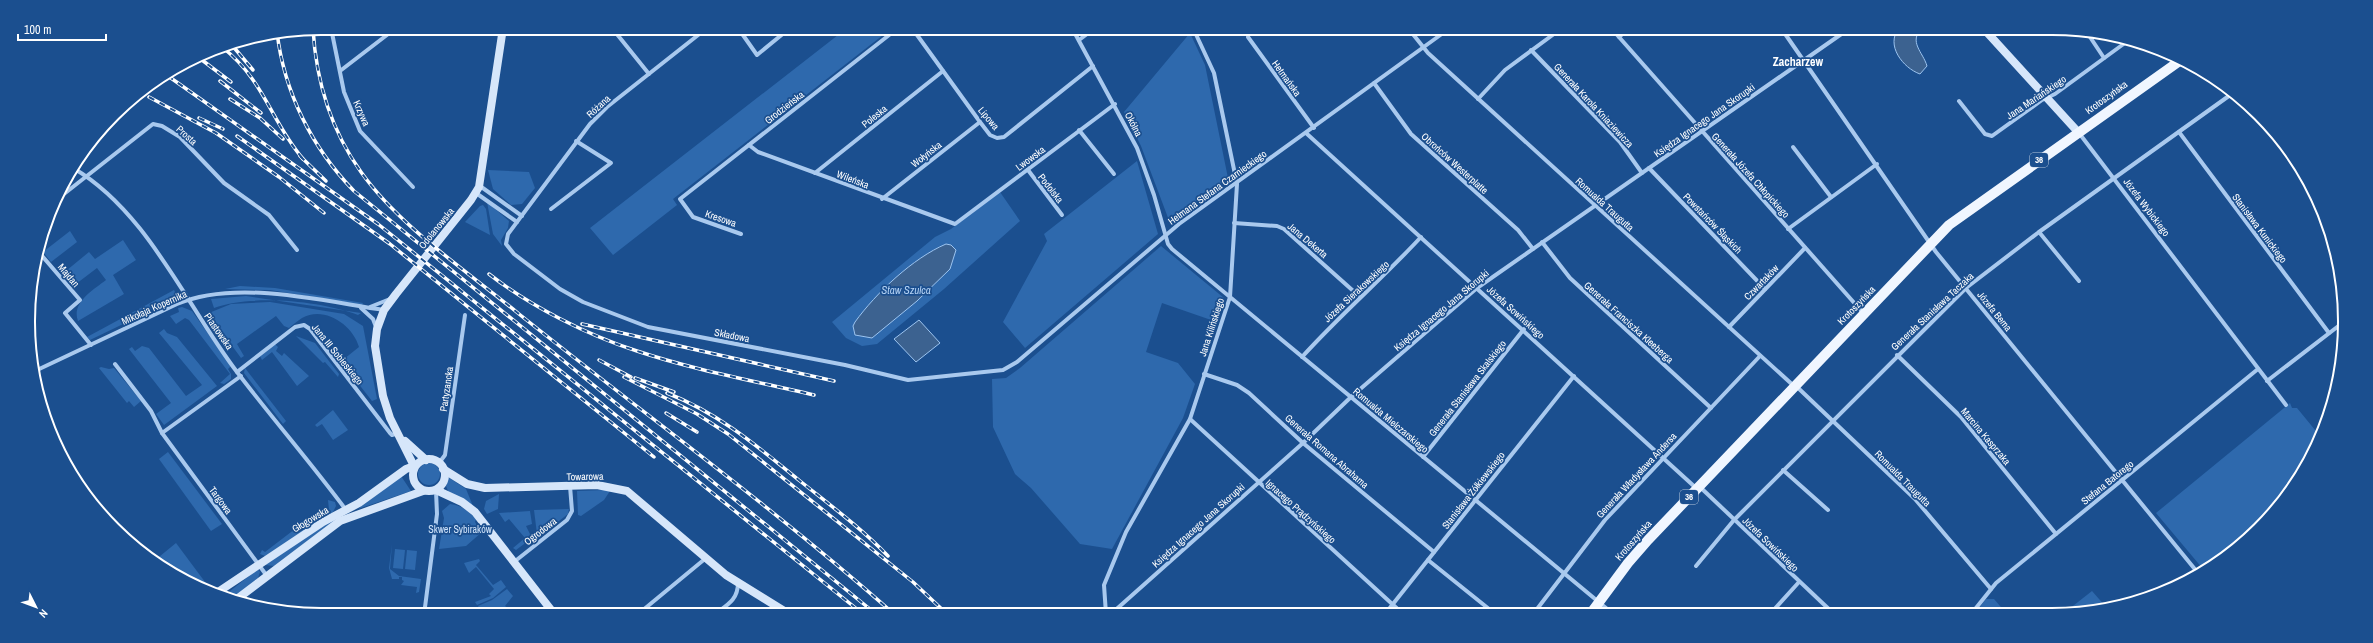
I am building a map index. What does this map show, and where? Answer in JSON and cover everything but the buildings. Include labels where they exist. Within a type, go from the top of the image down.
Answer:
[{"type":"main road","name":"Odolanowska","points":[[414,466],[385,405],[379,379],[375,346],[377,331],[384,310],[393,297],[445,233],[478,189],[502,35]]},
{"type":"main road","name":"Józefa Wybickiego","points":[[1989,35],[2078,132]]},
{"type":"main road","name":"Krotoszyńska","points":[[1595,608],[1638,551],[1930,244],[1964,213],[2176,64]]},
{"type":"main road","name":"Odolanowska","points":[[397,431],[413,449],[426,460]]},
{"type":"main road","points":[[436,490],[445,478],[441,466],[426,460],[414,466],[413,480],[423,491],[436,490],[462,502],[473,510],[550,608]]},
{"type":"main road","name":"Głogowska","points":[[221,590],[323,522],[364,500],[406,469],[414,466]]},
{"type":"main road","name":"Towarowa","points":[[441,466],[467,484],[485,488],[609,485],[632,493],[706,558],[738,583],[779,608]]},
{"type":"main road","name":"Głogowska","points":[[241,596],[340,521],[423,491]]},
{"type":"street","name":"Krzywa","points":[[332,35],[344,92],[360,131],[413,188]]},
{"type":"street","points":[[340,71],[387,35]]},
{"type":"street","points":[[618,35],[649,74]]},
{"type":"street","name":"Różana","points":[[517,222],[576,141],[607,107],[698,35]]},
{"type":"street","points":[[743,35],[757,55],[781,35]]},
{"type":"street","name":"Grodzieńska","points":[[680,199],[889,35]]},
{"type":"street","name":"Lipowa","points":[[917,35],[990,135],[997,138],[1004,137],[1093,66]]},
{"type":"street","name":"Okólna","points":[[1076,35],[1137,148],[1154,195],[1165,235]]},
{"type":"street","points":[[1078,40],[1085,35]]},
{"type":"street","name":"Jana Kilińskiego","points":[[1106,608],[1104,585],[1126,532],[1190,419],[1230,297],[1237,184],[1214,73],[1196,35]]},
{"type":"street","name":"Romualda Traugutta","points":[[1413,35],[1423,48],[1478,99],[1729,328],[1833,420],[1925,510],[1991,589]]},
{"type":"street","name":"Hetmana Stefana Czarnieckiego","points":[[1002,370],[1026,356],[1165,235],[1441,35]]},
{"type":"street","points":[[1478,99],[1505,70],[1552,35]]},
{"type":"street","name":"Józefa Bema","points":[[1786,35],[1877,164],[1930,244],[2196,569]]},
{"type":"street","name":"Księdza Ignacego Jana Skorupki","points":[[1117,608],[1304,443],[1351,397],[1477,288],[1840,35]]},
{"type":"street","name":"Hetmańska","points":[[1248,37],[1314,128]]},
{"type":"street","name":"Generała Józefa Chłopickiego","points":[[1620,37],[1701,131],[1864,314]]},
{"type":"street","points":[[2090,37],[2104,58]]},
{"type":"street","name":"Jana Mariańskiego","points":[[1959,101],[1985,134],[1992,136],[2055,94],[2123,44]]},
{"type":"street","name":"Generała Karola Kniaziewicza","points":[[1531,50],[1620,142],[1642,173]]},
{"type":"street","name":"Poleska","points":[[815,173],[943,71]]},
{"type":"street","name":"Obrońców Westerplatte","points":[[1374,83],[1411,134],[1518,230],[1532,249]]},
{"type":"street","name":"Generała Stanisława Taczaka","points":[[1696,566],[1734,520],[1897,355],[1966,288],[2039,232],[2229,96]]},
{"type":"street","name":"Lwowska","points":[[955,224],[1114,104]]},
{"type":"street","name":"Wołyńska","points":[[882,199],[980,122]]},
{"type":"street","name":"Prosta","points":[[67,192],[153,124],[162,126],[180,137],[224,183],[269,215],[297,250]]},
{"type":"street","points":[[1079,130],[1114,174]]},
{"type":"street","name":"Józefa Wybickiego","points":[[2078,132],[2286,405]]},
{"type":"street","name":"Stanisława Kunickiego","points":[[2179,132],[2329,333]]},
{"type":"street","name":"Józefa Sowińskiego","points":[[1306,133],[1734,520],[1798,582],[1827,608]]},
{"type":"street","points":[[551,209],[611,163],[576,141]]},
{"type":"street","name":"Wileńska","points":[[749,145],[758,152],[882,199],[955,224]]},
{"type":"street","points":[[1793,147],[1831,197]]},
{"type":"street","points":[[1788,229],[1877,164]]},
{"type":"street","name":"Powstańców Śląskich","points":[[1649,168],[1765,289]]},
{"type":"street","name":"Podolska","points":[[1028,170],[1062,215]]},
{"type":"street","name":"Piastowska","points":[[78,171],[86,176],[127,213],[160,256],[237,372],[346,510]]},
{"type":"street","points":[[478,189],[522,216]]},
{"type":"street","points":[[478,189],[517,222]]},
{"type":"street","name":"Kresowa","points":[[680,199],[693,217],[742,234]]},
{"type":"street","name":"Składowa","points":[[517,222],[506,239],[506,244],[514,254],[560,289],[583,302],[648,327],[846,365],[908,380],[1002,370]]},
{"type":"street","name":"Jana Dekerta","points":[[1234,223],[1277,226],[1284,229],[1360,297]]},
{"type":"street","points":[[2039,232],[2079,281]]},
{"type":"street","name":"Romualda Mielczarskiego","points":[[1165,235],[1172,249],[1606,608]]},
{"type":"street","name":"Józefa Sierakowskiego","points":[[1302,357],[1330,326],[1421,237]]},
{"type":"street","name":"Generała Franciszka Kleeberga","points":[[1542,242],[1570,278],[1711,408]]},
{"type":"street","name":"Czwartaków","points":[[1729,328],[1805,248]]},
{"type":"street","name":"Majdan","points":[[43,257],[80,300],[65,313],[91,344]]},
{"type":"street","name":"Mikołaja Kopernika","points":[[39,369],[188,300],[202,296],[246,292],[384,310]]},
{"type":"street","name":"Mikołaja Kopernika","points":[[367,308],[378,305],[393,297]]},
{"type":"street","points":[[359,307],[373,319],[377,331]]},
{"type":"street","name":"Partyzancka","points":[[441,466],[445,455],[465,315]]},
{"type":"street","points":[[2267,381],[2338,326]]},
{"type":"street","name":"Jana III Sobieskiego","points":[[237,372],[295,327],[307,327],[390,433],[392,435],[397,431]]},
{"type":"street","name":"Generała Stanisława Skalskiego","points":[[1423,457],[1524,329]]},
{"type":"street","name":"Marcina Kasprzaka","points":[[1897,355],[1961,417],[2056,534]]},
{"type":"street","name":"Generała Władysława Andersa","points":[[1538,608],[1605,520],[1760,356]]},
{"type":"street","name":"Targowa","points":[[115,364],[151,411],[162,433],[267,576]]},
{"type":"street","name":"Stefana Batorego","points":[[1976,608],[1991,589],[2258,369]]},
{"type":"street","name":"Generała Romana Abrahama","points":[[1204,374],[1237,385],[1249,393],[1304,443],[1434,552]]},
{"type":"street","points":[[162,433],[241,376]]},
{"type":"street","name":"Stanisława Żółkiewskiego","points":[[1389,608],[1574,376]]},
{"type":"street","name":"Ignacego Prądzyńskiego","points":[[1190,419],[1396,608]]},
{"type":"street","points":[[1783,470],[1828,510]]},
{"type":"street","name":"Ogrodowa","points":[[514,562],[567,520],[572,511],[570,486]]},
{"type":"street","points":[[425,608],[438,514],[436,490]]},
{"type":"street","points":[[645,608],[706,558]]},
{"type":"street","points":[[1428,560],[1488,608]]},
{"type":"street","points":[[1775,608],[1798,582]]},
{"type":"street","points":[[723,608],[734,600],[737,595],[738,583]]},
{"type":"green space","points":[[838,35],[883,35],[673,199],[677,205],[613,255],[590,228]]},
{"type":"green space","points":[[1188,35],[1191,35],[1205,65],[1228,178],[1170,223],[1141,146],[1124,112]]},
{"type":"green space","points":[[1137,161],[1158,234],[1025,348],[1003,322],[1047,241],[1044,234]]},
{"type":"green space","points":[[488,170],[529,172],[535,188],[522,204],[511,205],[493,189]]},
{"type":"green space","points":[[1000,192],[1020,221],[944,289],[877,344],[862,346],[846,338],[832,322],[935,237],[951,229]]},
{"type":"green space","points":[[487,202],[509,221],[508,228],[501,240],[502,246],[493,234]]},
{"type":"green space","points":[[483,205],[486,209],[490,235],[465,222],[480,206]]},
{"type":"green space","points":[[70,231],[77,242],[51,262],[44,253]]},
{"type":"green space","points":[[123,240],[136,260],[113,275],[124,294],[78,321],[77,314],[80,303],[106,280],[97,268],[72,287],[61,275],[89,252],[95,259]]},
{"type":"green space","points":[[1161,246],[1224,298],[1214,321],[1162,303],[1146,352],[1178,363],[1195,384],[1183,418],[1112,549],[1080,544],[1031,488],[1015,474],[993,427],[992,379],[1006,378],[1020,368]]},
{"type":"green space","points":[[240,286],[275,288],[363,303],[362,305],[270,290],[225,289]]},
{"type":"green space","points":[[174,290],[177,296],[175,299],[90,340],[87,337]]},
{"type":"green space","points":[[246,296],[278,301],[247,301],[214,308],[211,299]]},
{"type":"green space","points":[[278,301],[306,303],[343,310]]},
{"type":"green space","points":[[270,302],[344,314],[363,326],[377,399],[372,401],[354,378],[351,380],[339,363],[359,347],[351,331],[336,319],[319,314],[311,315],[302,318],[289,328],[284,326],[276,316],[237,344],[244,356],[241,358],[219,328],[215,331],[204,315],[231,304]]},
{"type":"green space","points":[[182,307],[192,311],[231,366],[228,369],[231,374],[231,379],[224,384],[220,383],[230,374],[189,320],[185,318],[176,324],[170,316],[179,312],[178,308]]},
{"type":"green space","points":[[343,310],[361,313],[358,315]]},
{"type":"green space","points":[[164,329],[167,333],[177,337],[217,386],[164,425],[156,414],[171,403],[129,349],[132,347],[135,351],[142,346],[149,348],[186,396],[202,385],[159,333]]},
{"type":"green space","points":[[296,336],[315,343],[339,374],[338,377],[325,362],[323,363]]},
{"type":"green space","points":[[275,344],[278,347],[276,351],[282,356],[284,353],[309,376],[297,386],[272,352],[262,360],[260,356]]},
{"type":"green space","points":[[99,368],[109,369],[114,368],[141,401],[134,407],[129,401],[127,403]]},
{"type":"green space","points":[[245,368],[286,421],[283,424],[244,373]]},
{"type":"green space","points":[[2290,403],[2292,408],[2297,408],[2316,431],[2300,465],[2279,496],[2240,537],[2226,549],[2201,566],[2156,513]]},
{"type":"green space","points":[[333,410],[348,430],[333,440],[322,424],[317,427],[315,425]]},
{"type":"green space","points":[[168,452],[222,524],[211,531],[159,459]]},
{"type":"green space","points":[[429,463],[437,466],[440,474],[437,482],[429,485],[421,482],[418,474],[421,466]]},
{"type":"green space","points":[[401,476],[411,491],[358,509]]},
{"type":"green space","points":[[448,477],[466,489],[473,506],[448,491],[446,486]]},
{"type":"green space","points":[[577,491],[610,491],[604,500],[581,516],[578,515]]},
{"type":"green space","points":[[499,494],[498,509],[487,514],[484,509],[486,501]]},
{"type":"green space","points":[[328,500],[335,502],[336,506],[333,512],[265,556],[260,554],[262,550],[265,552],[295,529],[292,527],[293,524],[305,527],[329,510]]},
{"type":"green space","name":"Skwer Sybiraków","points":[[450,504],[461,507],[471,513],[476,519],[475,522],[482,532],[466,546],[439,549],[444,518],[442,511]]},
{"type":"green space","points":[[569,509],[568,514],[546,531],[544,529],[537,534],[534,510]]},
{"type":"green space","points":[[530,511],[532,524],[526,526],[532,538],[516,550],[513,548],[525,538],[509,519],[505,522],[499,513]]},
{"type":"green space","points":[[338,518],[274,566],[265,565],[326,523]]},
{"type":"green space","points":[[176,543],[206,583],[178,570],[158,557]]},
{"type":"green space","points":[[392,544],[390,569],[399,576],[421,579],[419,592],[416,593],[417,587],[401,585],[404,581],[402,580],[402,577],[399,577],[399,579],[392,579],[389,568]]},
{"type":"green space","points":[[395,549],[405,550],[403,569],[393,568]]},
{"type":"green space","points":[[407,550],[417,551],[415,570],[405,569]]},
{"type":"green space","points":[[479,559],[480,561],[476,565],[493,585],[501,580],[506,587],[493,598],[477,605],[475,602],[491,596],[489,594],[494,589],[476,567],[469,573],[464,563]]},
{"type":"green space","points":[[258,569],[260,572],[258,578],[237,595],[228,593]]},
{"type":"green space","points":[[507,589],[513,596],[505,606],[508,608],[479,608],[478,606],[492,600]]},
{"type":"green space","points":[[2092,591],[2102,603],[2089,606],[2072,607]]},
{"type":"green space","points":[[1986,599],[1994,599],[2002,608],[1979,608]]},
{"type":"water","points":[[1895,35],[1917,35],[1916,42],[1927,66],[1920,74],[1908,67],[1902,61],[1895,48]]},
{"type":"water","name":"Staw Szulca","points":[[946,244],[951,245],[956,250],[950,269],[917,301],[872,338],[855,335],[853,326],[855,322],[884,288],[908,267],[933,250]]},
{"type":"water","points":[[919,320],[940,343],[916,362],[894,339]]},
{"type":"railway","points":[[314,35],[322,86],[333,122],[341,139],[350,156],[377,192],[414,230],[756,499],[887,608]]},
{"type":"railway","points":[[278,38],[286,76],[302,118],[325,156],[354,191],[869,608]]},
{"type":"railway","points":[[235,48],[253,70]]},
{"type":"railway","points":[[226,51],[248,73],[258,87],[282,130],[303,159]]},
{"type":"railway","points":[[203,61],[231,82]]},
{"type":"railway","points":[[170,78],[378,224],[856,608]]},
{"type":"railway","points":[[220,81],[261,113]]},
{"type":"railway","points":[[149,97],[216,133],[279,177],[324,213]]},
{"type":"railway","points":[[230,99],[260,118],[283,139]]},
{"type":"railway","points":[[199,118],[223,129]]},
{"type":"railway","points":[[237,136],[390,244],[654,457]]},
{"type":"railway","points":[[300,156],[326,181]]},
{"type":"railway","points":[[489,274],[505,286],[541,308],[599,337],[637,351],[680,364],[814,395]]},
{"type":"railway","points":[[582,324],[834,381]]},
{"type":"railway","points":[[599,360],[631,377]]},
{"type":"railway","points":[[624,377],[697,414],[728,434],[913,582],[941,608]]},
{"type":"railway","points":[[635,378],[674,392]]},
{"type":"railway","points":[[667,393],[704,411],[753,443],[845,517],[888,556]]},
{"type":"railway","points":[[666,413],[697,432]]},
{"type":"district","name":"Zacharzew","points":[[1798,62]]}]
